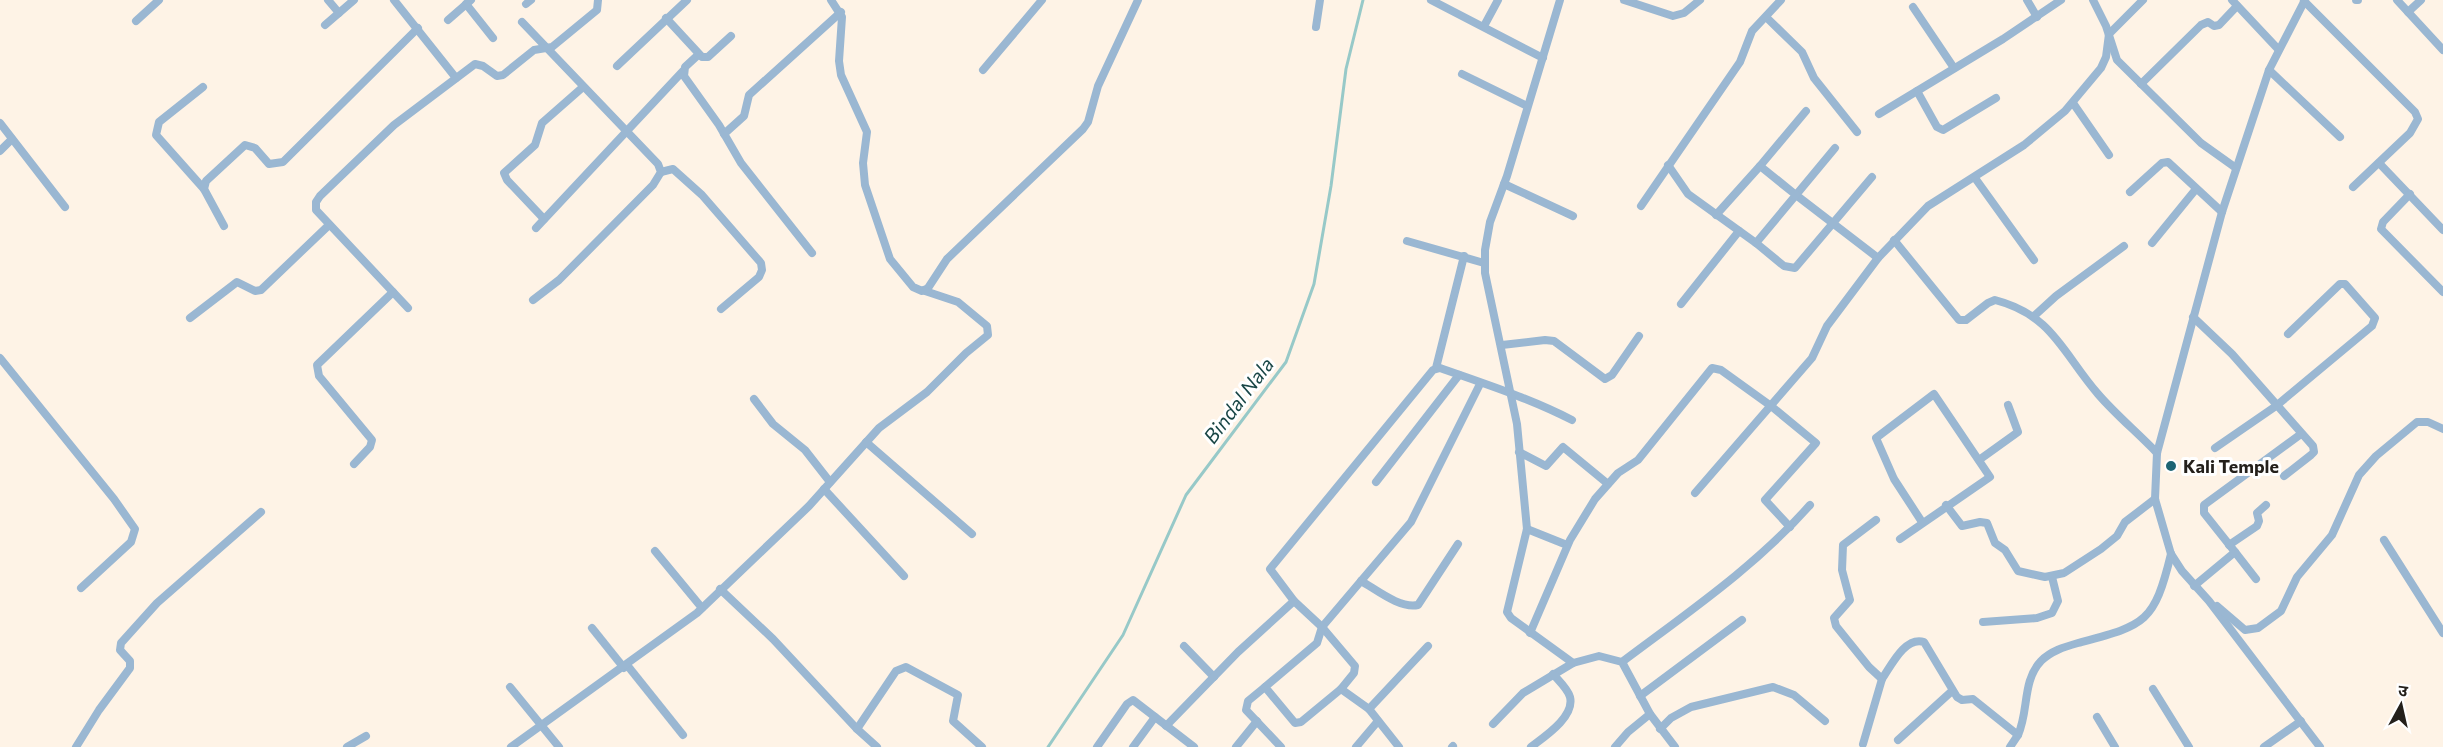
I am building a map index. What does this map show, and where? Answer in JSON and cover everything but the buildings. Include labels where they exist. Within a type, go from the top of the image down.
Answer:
[{"type":"street","points":[[136,21],[159,0]]},
{"type":"street","points":[[328,0],[339,13]]},
{"type":"street","points":[[325,25],[354,0]]},
{"type":"street","points":[[394,0],[456,78]]},
{"type":"street","points":[[408,308],[316,210],[320,196],[394,125],[456,78],[477,64],[500,76],[534,50],[548,49],[597,10],[600,4],[598,0]]},
{"type":"street","points":[[617,66],[687,0]]},
{"type":"street","points":[[511,747],[626,667],[702,608],[827,485],[885,422],[927,392],[990,332],[987,326],[963,305],[913,287],[890,259],[865,185],[863,163],[867,132],[841,75],[841,12],[831,0]]},
{"type":"street","points":[[983,70],[1042,0]]},
{"type":"street","points":[[926,291],[947,259],[1083,129],[1088,122],[1098,86],[1138,0]]},
{"type":"street","points":[[1316,27],[1320,0]]},
{"type":"street","points":[[1484,26],[1498,0]]},
{"type":"street","points":[[1560,0],[1504,184],[1490,222],[1484,263],[1517,424],[1527,529],[1507,612],[1530,633],[1574,663]]},
{"type":"street","points":[[1624,0],[1677,16],[1700,0]]},
{"type":"street","points":[[1641,206],[1740,62],[1752,31],[1781,0]]},
{"type":"street","points":[[2026,0],[2037,17]]},
{"type":"street","points":[[1879,114],[2061,0]]},
{"type":"street","points":[[2093,0],[2109,34],[2117,60],[2201,143],[2236,168]]},
{"type":"street","points":[[1695,493],[1812,358],[1827,326],[1894,240],[1928,206],[2024,145],[2073,103],[2104,64],[2109,34],[2143,0]]},
{"type":"street","points":[[2353,187],[2417,125],[2417,116],[2304,0],[2269,70],[2236,168],[2157,453],[2155,499],[2170,554],[2194,586],[2209,601],[2246,630],[2254,630],[2276,615],[2303,567],[2332,535],[2359,474],[2410,425],[2428,422],[2443,429]]},
{"type":"street","points":[[2397,0],[2443,50]]},
{"type":"street","points":[[2408,12],[2421,0]]},
{"type":"street","points":[[1435,1],[1543,58]]},
{"type":"street","points":[[448,20],[468,2],[493,38]]},
{"type":"street","points":[[2141,84],[2201,25],[2208,22],[2214,26],[2219,25],[2235,3],[2278,49]]},
{"type":"street","points":[[1913,7],[1954,68]]},
{"type":"street","points":[[724,134],[744,116],[746,97],[841,12]]},
{"type":"street","points":[[1766,17],[1802,52],[1814,78],[1857,132]]},
{"type":"street","points":[[666,18],[698,55],[708,57],[731,36]]},
{"type":"street","points":[[522,22],[658,164],[661,172]]},
{"type":"street","points":[[204,189],[206,181],[245,145],[255,148],[269,164],[283,162],[418,28]]},
{"type":"street","points":[[536,228],[698,55]]},
{"type":"street","points":[[683,70],[684,76],[741,163],[812,253]]},
{"type":"street","points":[[2269,70],[2340,137]]},
{"type":"street","points":[[1461,75],[1527,106]]},
{"type":"street","points":[[203,87],[159,122],[156,135],[204,189],[224,226]]},
{"type":"street","points":[[544,219],[507,180],[504,173],[535,145],[542,123],[583,87]]},
{"type":"street","points":[[1917,91],[1937,127],[1943,130],[1996,98]]},
{"type":"street","points":[[2073,103],[2109,155]]},
{"type":"street","points":[[1716,215],[1806,111]]},
{"type":"street","points":[[0,123],[65,207]]},
{"type":"street","points":[[0,151],[12,139]]},
{"type":"street","points":[[1756,243],[1835,148]]},
{"type":"street","points":[[2130,192],[2165,162],[2222,212]]},
{"type":"street","points":[[2379,163],[2443,230]]},
{"type":"street","points":[[1668,165],[1682,188],[1784,266],[1795,268],[1872,177]]},
{"type":"street","points":[[1760,166],[1831,224],[1878,258]]},
{"type":"street","points":[[533,300],[565,274],[653,185],[661,172],[673,169],[688,180],[761,263],[762,270],[759,277],[721,309]]},
{"type":"street","points":[[1974,178],[2034,260]]},
{"type":"street","points":[[1504,184],[1574,216]]},
{"type":"street","points":[[2152,243],[2196,189]]},
{"type":"street","points":[[2410,194],[2383,222],[2381,229],[2443,292]]},
{"type":"street","points":[[190,318],[237,282],[255,291],[261,290],[329,225]]},
{"type":"street","points":[[1681,304],[1739,231]]},
{"type":"street","points":[[1894,240],[1959,320],[1966,320],[1995,300],[2034,316],[2058,338],[2099,395],[2157,453]]},
{"type":"street","points":[[1407,241],[1464,255],[1484,263]]},
{"type":"street","points":[[2034,316],[2124,246]]},
{"type":"street","points":[[1265,687],[1295,723],[1301,722],[1341,689],[1354,673],[1355,666],[1322,627],[1294,601],[1273,575],[1271,567],[1436,368],[1464,255]]},
{"type":"street","points":[[2215,448],[2276,406],[2372,326],[2375,318],[2345,284],[2340,284],[2288,334]]},
{"type":"street","points":[[354,464],[370,447],[372,440],[319,376],[318,365],[393,292]]},
{"type":"street","points":[[2193,317],[2232,354],[2313,446],[2314,452],[2284,476]]},
{"type":"street","points":[[1502,345],[1545,340],[1554,342],[1605,379],[1610,376],[1639,336]]},
{"type":"street","points":[[0,358],[135,529],[131,542],[81,588]]},
{"type":"street","points":[[1436,368],[1480,384],[1509,391],[1572,420]]},
{"type":"street","points":[[1530,633],[1567,545],[1595,499],[1618,473],[1638,460],[1712,369],[1720,370],[1771,406],[1816,443],[1765,500],[1790,527]]},
{"type":"street","points":[[1376,482],[1459,375]]},
{"type":"street","points":[[1281,747],[1248,713],[1247,705],[1317,643],[1322,627],[1416,514],[1437,465],[1480,384]]},
{"type":"street","points":[[1900,539],[1989,479],[1980,460],[1934,394],[1878,435],[1876,441],[1894,479],[1922,522]]},
{"type":"street","points":[[754,399],[773,424],[805,450],[827,485],[904,576]]},
{"type":"street","points":[[1980,460],[2017,433],[2018,427],[2008,405]]},
{"type":"street","points":[[2256,579],[2204,513],[2204,505],[2301,434]]},
{"type":"street","points":[[866,442],[972,534]]},
{"type":"street","points":[[1519,452],[1546,465],[1563,447],[1608,484]]},
{"type":"street","points":[[1946,506],[1962,526],[1980,522],[1987,523],[1995,543],[2005,550],[2018,571],[2052,577],[2079,564],[2101,549],[2116,536],[2125,522],[2155,499]]},
{"type":"street","points":[[2229,545],[2257,526],[2259,521],[2257,513],[2266,505]]},
{"type":"street","points":[[1622,662],[1736,576],[1810,506]]},
{"type":"street","points":[[76,747],[99,710],[130,668],[130,661],[120,650],[122,643],[157,603],[261,512]]},
{"type":"street","points":[[1876,520],[1843,543],[1842,563],[1850,600],[1834,620],[1836,626],[1869,667],[1882,679]]},
{"type":"street","points":[[1527,529],[1567,545]]},
{"type":"street","points":[[2384,540],[2443,633]]},
{"type":"street","points":[[1361,581],[1405,604],[1418,605],[1458,543]]},
{"type":"street","points":[[655,551],[702,608]]},
{"type":"street","points":[[2194,586],[2235,552]]},
{"type":"street","points":[[2010,747],[2018,735],[2023,720],[2030,678],[2040,662],[2060,649],[2120,632],[2145,616],[2160,595],[2170,554]]},
{"type":"street","points":[[1983,622],[2037,618],[2052,614],[2058,601],[2052,577]]},
{"type":"street","points":[[720,589],[773,639],[857,729],[877,747]]},
{"type":"street","points":[[1166,726],[1294,601]]},
{"type":"street","points":[[2209,601],[2320,747]]},
{"type":"street","points":[[1640,696],[1742,620]]},
{"type":"street","points":[[592,628],[683,735]]},
{"type":"street","points":[[1863,744],[1882,679],[1908,645],[1921,640],[1934,655],[1952,691],[1960,699],[1973,699],[2018,735]]},
{"type":"street","points":[[1184,646],[1214,677]]},
{"type":"street","points":[[1370,709],[1428,646]]},
{"type":"street","points":[[1493,724],[1523,693],[1574,663],[1599,656],[1622,662],[1650,714],[1675,747]]},
{"type":"street","points":[[857,729],[896,671],[901,667],[906,667],[958,695],[953,721],[982,747]]},
{"type":"street","points":[[1531,747],[1558,727],[1569,703],[1569,695],[1553,674]]},
{"type":"street","points":[[510,687],[559,747]]},
{"type":"street","points":[[1660,729],[1671,718],[1691,707],[1773,687],[1794,695],[1825,721]]},
{"type":"street","points":[[1341,689],[1370,709],[1399,747]]},
{"type":"street","points":[[2153,689],[2188,747]]},
{"type":"street","points":[[1898,740],[1952,691]]},
{"type":"street","points":[[1097,747],[1129,702],[1135,700],[1188,745]]},
{"type":"street","points":[[1615,747],[1628,732],[1650,714]]},
{"type":"street","points":[[1134,747],[1155,717]]},
{"type":"street","points":[[2097,717],[2115,747]]},
{"type":"street","points":[[1236,747],[1257,721]]},
{"type":"street","points":[[1356,747],[1378,721]]},
{"type":"street","points":[[2264,747],[2301,721]]},
{"type":"street","points":[[347,747],[366,736]]},
{"type":"waterway","name":"Bindal Nala","points":[[1048,747],[1123,635],[1186,495],[1286,362],[1314,284],[1331,186],[1346,69],[1363,0]]},
{"type":"place","name":"Kali Temple","points":[[2171,466]]}]
